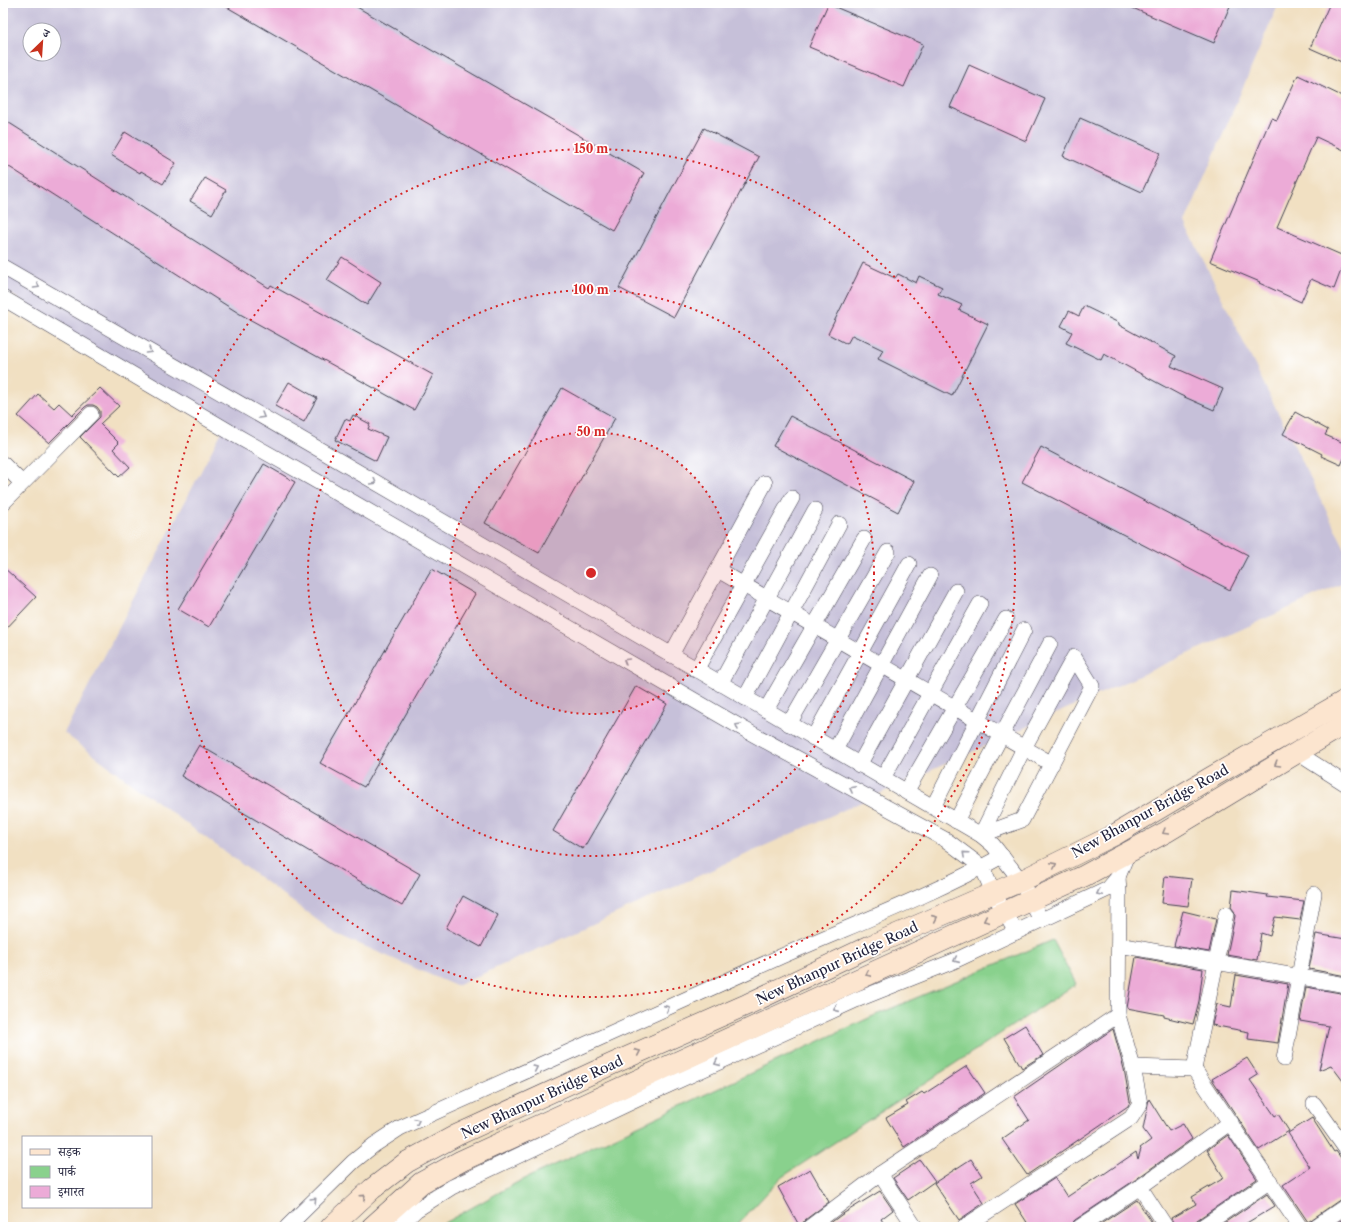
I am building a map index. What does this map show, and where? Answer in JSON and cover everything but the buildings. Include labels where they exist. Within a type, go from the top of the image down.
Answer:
[{"type":"street","points":[[3,267],[981,835],[1002,856],[1021,881],[1041,920]]},
{"type":"street","points":[[3,298],[235,435],[742,728],[962,850],[982,868],[993,892],[1016,932]]},
{"type":"street","points":[[3,503],[91,414]]},
{"type":"street","points":[[3,464],[22,483]]},
{"type":"street","points":[[671,655],[765,482]]},
{"type":"street","points":[[696,670],[792,498]]},
{"type":"street","points":[[720,684],[815,510]]},
{"type":"street","points":[[745,698],[839,524]]},
{"type":"street","points":[[766,710],[864,539]]},
{"type":"street","points":[[789,724],[888,552]]},
{"type":"street","points":[[813,738],[909,564]]},
{"type":"street","points":[[718,570],[1052,764]]},
{"type":"street","points":[[835,750],[930,576]]},
{"type":"street","points":[[859,765],[956,591]]},
{"type":"street","points":[[883,778],[980,604]]},
{"type":"street","points":[[906,792],[1006,619]]},
{"type":"street","points":[[932,807],[1024,630]]},
{"type":"street","points":[[956,821],[1050,644]]},
{"type":"street","points":[[1074,657],[1092,686],[1052,764],[1022,820],[981,835],[1024,748],[1074,657]]},
{"type":"street","name":"New Bhanpur Bridge Road","points":[[332,1225],[372,1189],[408,1162],[457,1135],[748,1004],[870,946],[1021,881],[1116,834],[1346,700]]},
{"type":"street","name":"New Bhanpur Bridge Road","points":[[372,1227],[421,1184],[461,1161],[1084,876],[1166,832],[1346,722]]},
{"type":"street","points":[[1301,749],[1307,759],[1346,784]]},
{"type":"street","points":[[398,1227],[416,1210],[459,1184],[669,1084],[856,1000],[954,961],[1108,889],[1118,877],[1128,852]]},
{"type":"street","points":[[287,1227],[353,1162],[374,1145],[400,1128],[982,868],[1002,856]]},
{"type":"street","points":[[964,1227],[1131,1118],[1140,1104],[1118,1015],[1118,877]]},
{"type":"street","points":[[1284,1059],[1314,894]]},
{"type":"street","points":[[1226,914],[1194,1068],[1300,1227]]},
{"type":"street","points":[[1119,945],[1346,985]]},
{"type":"street","points":[[810,1227],[880,1174],[1118,1015]]},
{"type":"street","points":[[1132,1067],[1194,1068]]},
{"type":"street","points":[[1314,1104],[1346,1149]]},
{"type":"street","points":[[1080,1227],[1140,1187],[1231,1122]]},
{"type":"street","points":[[880,1174],[916,1227]]},
{"type":"street","points":[[1202,1227],[1270,1181]]},
{"type":"street","points":[[1140,1187],[1166,1227]]},
{"type":"street","points":[[1315,1227],[1346,1206]]},
{"type":"shaded area","points":[[3,3],[1279,3],[1185,223],[1346,551],[1346,582],[456,986],[336,934],[64,733],[222,431],[3,289]]},
{"type":"green space","points":[[1053,940],[1076,984],[782,1177],[735,1227],[437,1227],[516,1183],[871,1017]]}]
